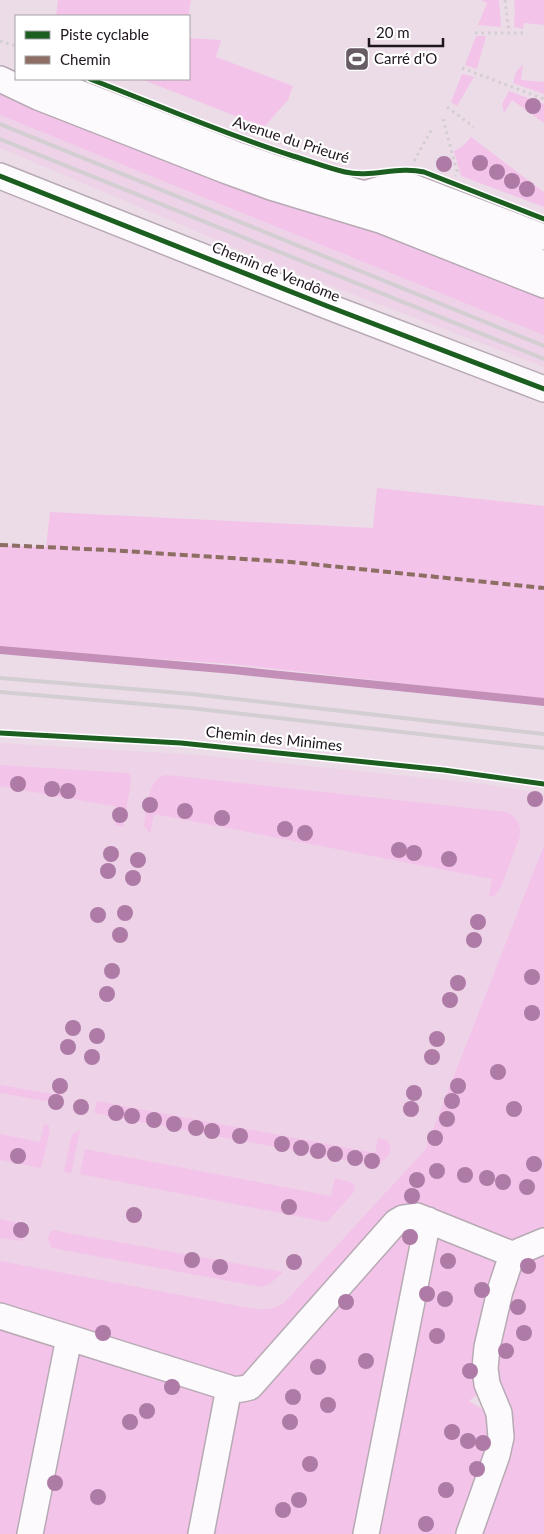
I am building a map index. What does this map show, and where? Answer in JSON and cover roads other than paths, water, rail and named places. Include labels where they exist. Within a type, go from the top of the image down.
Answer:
[{"type":"street","points":[[0,69],[15,73]]},
{"type":"street","name":"Avenue du Prieuré","points":[[0,79],[38,97],[231,163],[278,169],[364,194],[541,270]]},
{"type":"street","name":"Avenue du Prieuré","points":[[45,80],[231,163],[271,187],[541,270]]},
{"type":"street","name":"Chemin de Vendôme","points":[[0,176],[326,306],[544,389]]},
{"type":"street","points":[[364,194],[388,187],[410,186],[544,237]]},
{"type":"street","points":[[0,1316],[234,1390],[250,1387],[396,1222],[411,1216],[417,1216],[514,1255]]},
{"type":"street","points":[[366,1534],[428,1220]]},
{"type":"street","points":[[469,1534],[497,1454],[501,1436],[499,1413],[487,1384],[485,1368],[487,1346],[500,1291],[510,1261],[514,1255],[544,1241]]},
{"type":"street","points":[[30,1534],[69,1338]]},
{"type":"street","points":[[201,1534],[229,1388]]},
{"type":"waterway","points":[[0,650],[233,670],[544,702]]},
{"type":"railway","points":[[0,124],[544,346]]},
{"type":"railway","points":[[0,139],[544,359]]},
{"type":"railway","points":[[0,678],[192,694],[544,734]]},
{"type":"railway","points":[[0,692],[190,708],[544,748]]},
{"type":"place","name":"Carré d'O","points":[[357,59]]}]
